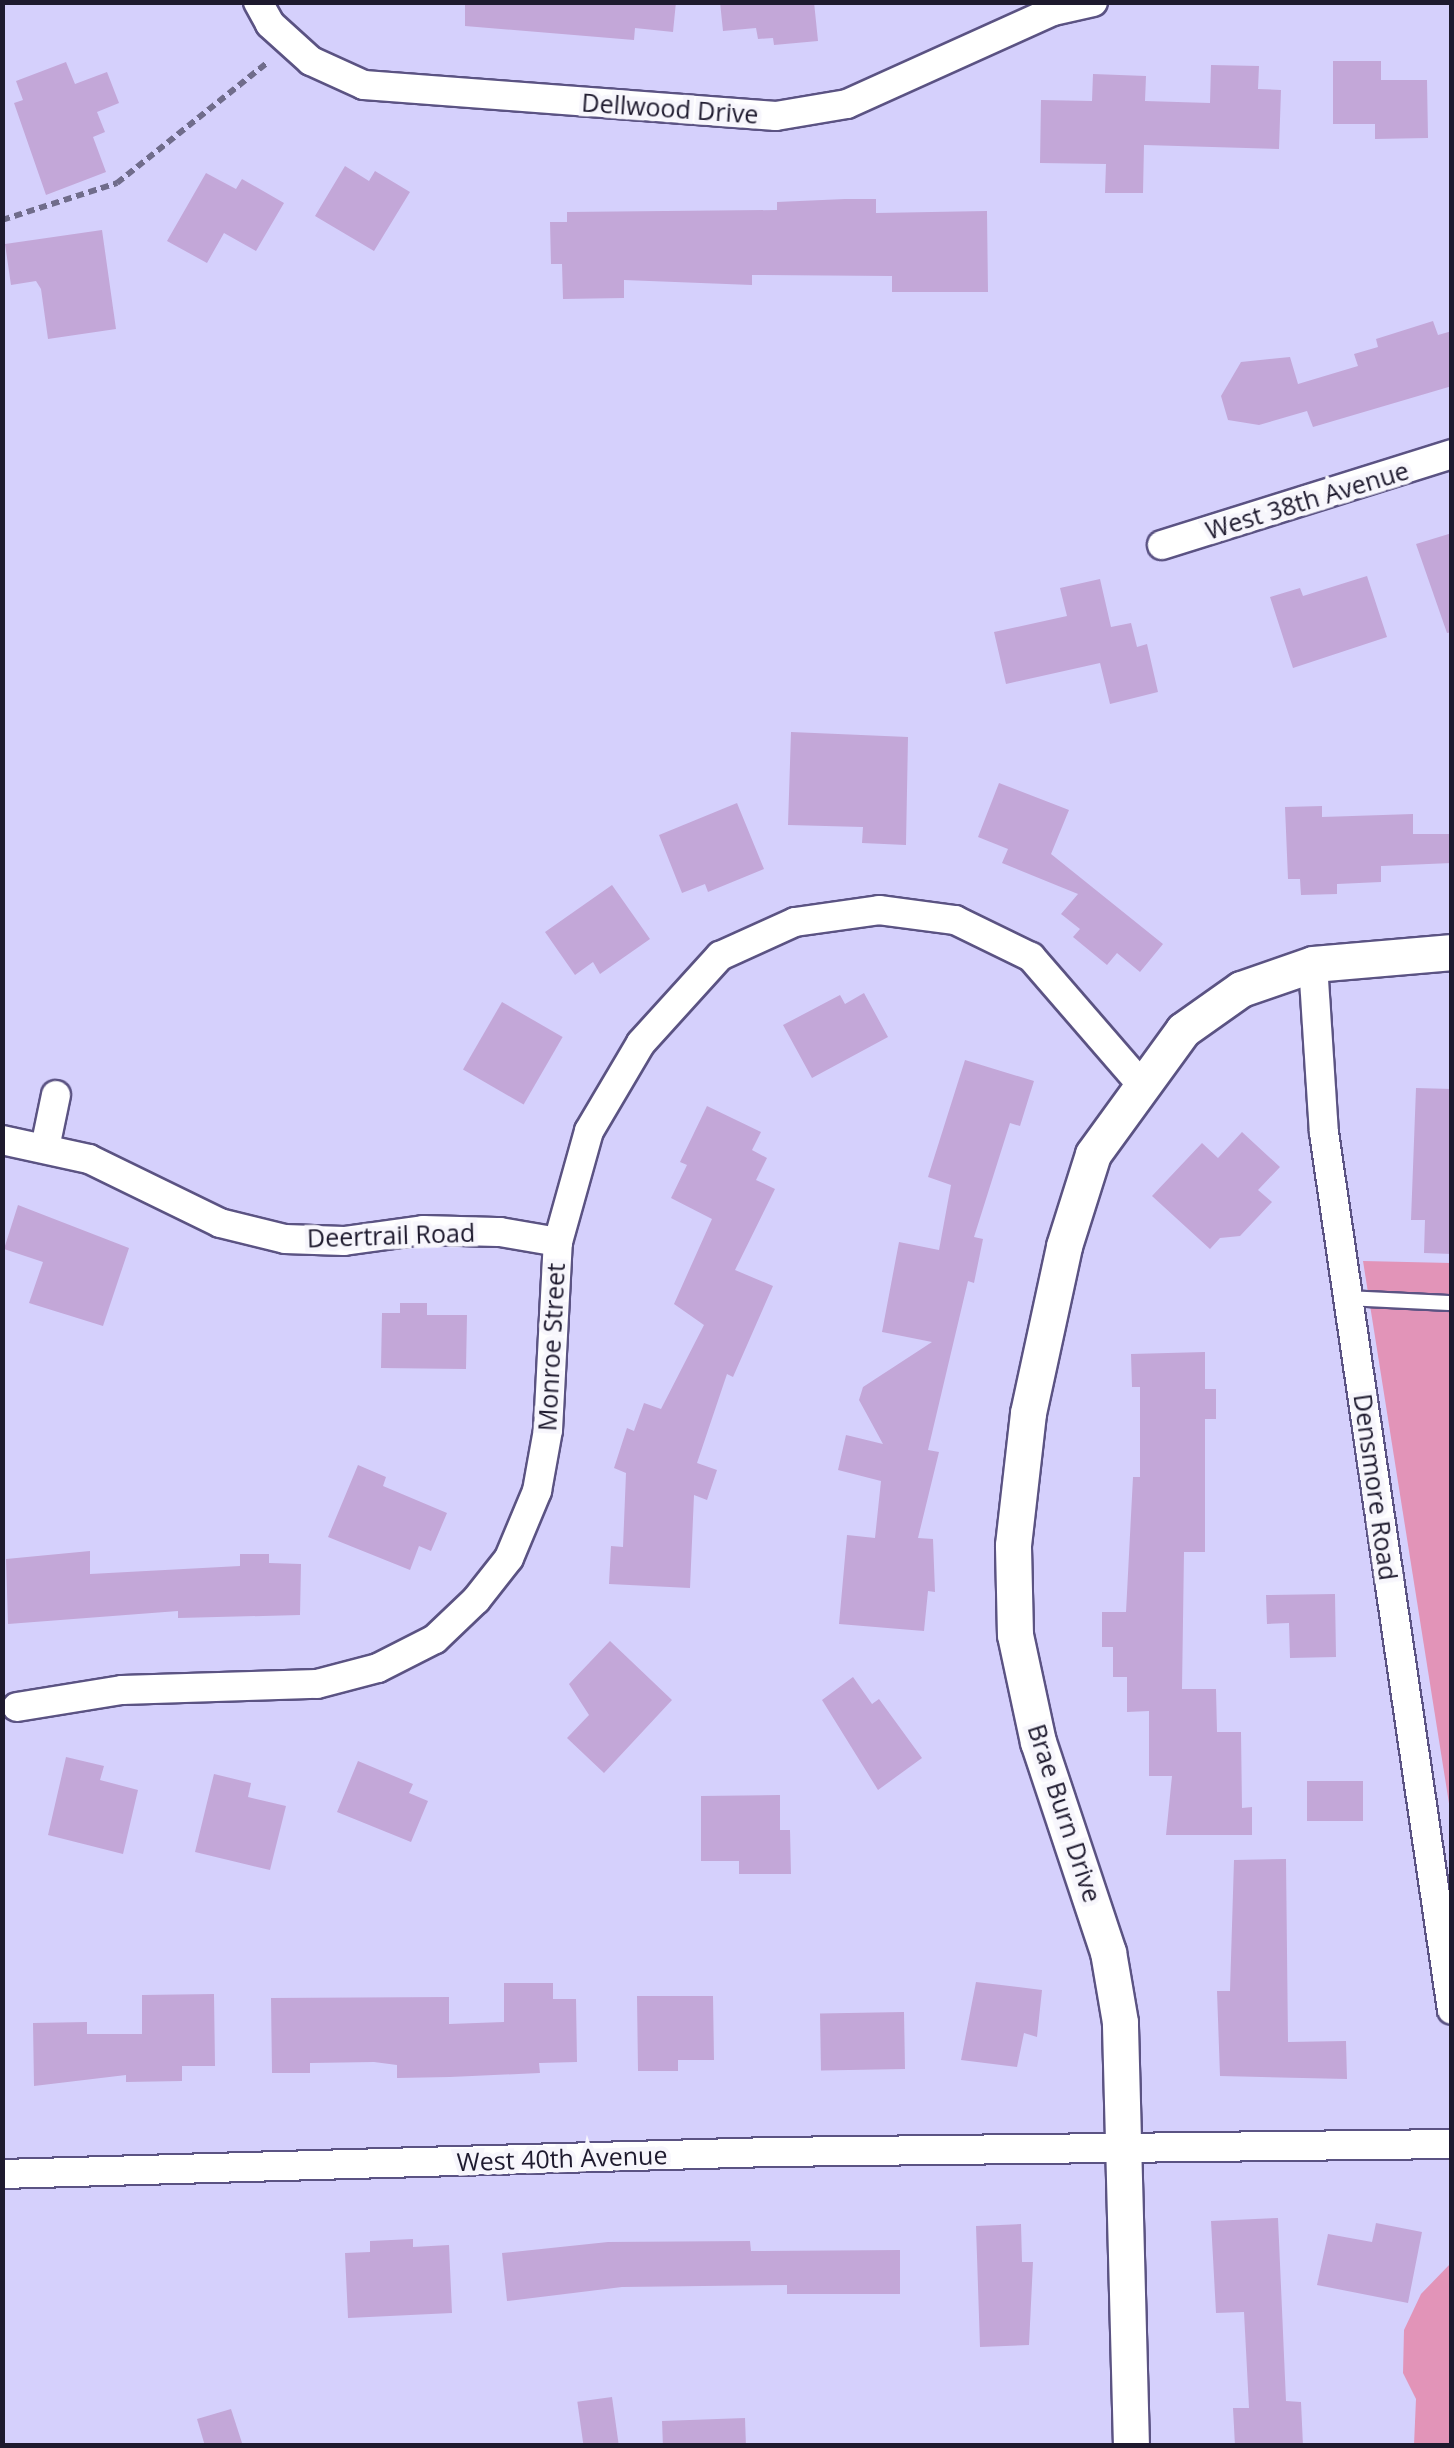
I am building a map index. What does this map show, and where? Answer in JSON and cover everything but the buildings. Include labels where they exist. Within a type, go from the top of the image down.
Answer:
[{"type":"street","name":"Dellwood Drive","points":[[258,2],[311,62],[364,84],[776,116],[848,104],[1053,11],[1092,2]]},
{"type":"street","name":"West 38th Avenue","points":[[1162,545],[1452,454]]},
{"type":"street","name":"Monroe Street","points":[[17,1707],[122,1690],[317,1684],[378,1668],[435,1639],[509,1558],[537,1491],[548,1430],[558,1242],[590,1131],[641,1043],[720,956],[795,922],[880,910],[956,920],[1031,957],[1140,1082]]},
{"type":"street","name":"Brae Burn Drive","points":[[1130,2446],[1120,2022],[1108,1952],[1038,1742],[1015,1635],[1013,1546],[1028,1413],[1064,1246],[1093,1154],[1140,1082],[1183,1030],[1241,989],[1314,964],[1452,952]]},
{"type":"street","name":"Densmore Road","points":[[1314,964],[1318,1090],[1452,2010]]},
{"type":"street","points":[[45,1148],[56,1095]]},
{"type":"street","name":"Deertrail Road","points":[[2,1140],[89,1159],[220,1224],[285,1239],[344,1240],[423,1230],[500,1232],[558,1242]]},
{"type":"street","points":[[1122,2146],[1452,2144]]},
{"type":"street","name":"West 40th Avenue","points":[[2,2174],[1122,2146]]},
{"type":"lane","points":[[1348,1298],[1452,1303]]},
{"type":"path","points":[[2,220],[117,183],[291,43]]},
{"type":"shaded area","points":[[1363,1261],[1451,1263],[1451,1816]]},
{"type":"shaded area","points":[[1451,2263],[1451,2445],[1414,2445],[1416,2399],[1403,2373],[1404,2330],[1421,2294]]}]
